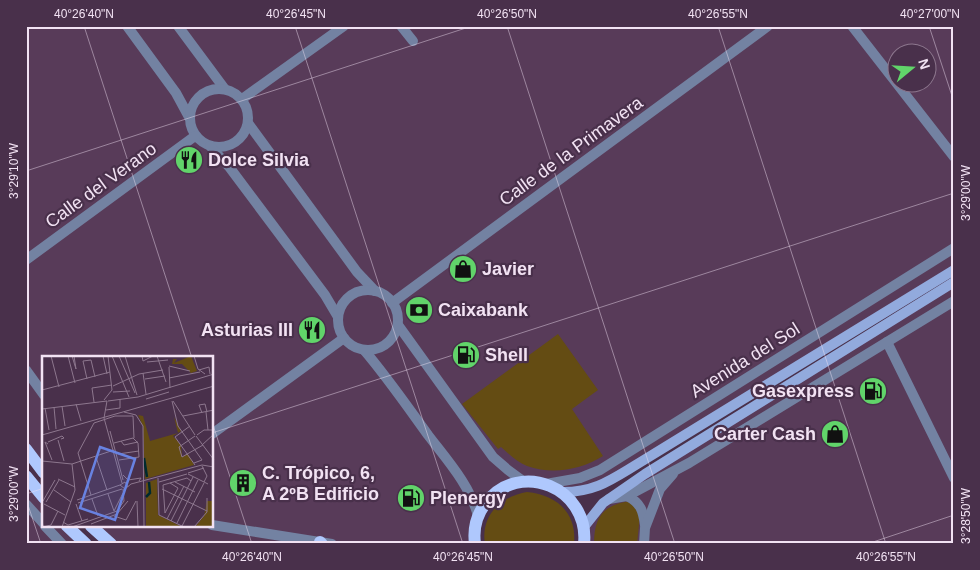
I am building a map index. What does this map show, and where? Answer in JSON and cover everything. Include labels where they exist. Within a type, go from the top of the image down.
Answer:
[{"type":"main road","name":"Avenida del Sol","points":[[563,492],[584,491],[599,486],[954,270]]},
{"type":"main road","points":[[584,527],[593,513],[645,474],[954,282]]},
{"type":"main road","points":[[26,449],[42,470]]},
{"type":"main road","points":[[26,476],[42,496]]},
{"type":"main road","points":[[472,541],[478,516],[489,498],[499,490],[512,484],[523,481],[535,481],[563,492],[572,502],[580,514],[584,527],[584,544]]},
{"type":"main road","points":[[69,528],[86,544]]},
{"type":"main road","points":[[92,528],[111,544]]},
{"type":"street","points":[[127,26],[176,93],[189,117]]},
{"type":"street","points":[[178,26],[224,88]]},
{"type":"street","points":[[242,99],[344,26]]},
{"type":"street","points":[[401,26],[412,41]]},
{"type":"street","name":"Calle de la Primavera","points":[[392,302],[768,26]]},
{"type":"street","points":[[852,26],[954,156]]},
{"type":"street","points":[[224,88],[234,92],[242,99],[248,113],[248,123],[242,136],[235,143],[220,148],[203,143],[195,136],[190,127],[189,117],[192,105],[202,93],[212,89],[224,88]]},
{"type":"street","points":[[248,123],[357,272],[375,291]]},
{"type":"street","name":"Calle del Verano","points":[[26,260],[195,136]]},
{"type":"street","points":[[210,146],[230,168],[325,295],[338,317],[339,328],[344,338],[351,345],[364,350],[374,350],[387,344],[394,336],[398,326],[398,315],[392,302],[385,295],[375,291],[365,290],[350,297],[343,304],[338,317]]},
{"type":"street","name":"Avenida del Sol","points":[[546,484],[580,478],[600,470],[954,248]]},
{"type":"street","points":[[608,500],[628,496],[677,470],[954,300]]},
{"type":"street","points":[[398,326],[493,457],[523,481]]},
{"type":"street","points":[[214,433],[344,338]]},
{"type":"street","points":[[887,342],[954,478]]},
{"type":"street","points":[[364,350],[462,480],[474,503],[478,516]]},
{"type":"street","points":[[26,370],[42,392]]},
{"type":"street","points":[[645,528],[660,489],[677,470]]},
{"type":"street","points":[[628,496],[637,501],[643,510],[644,544]]},
{"type":"street","points":[[26,504],[42,522]]},
{"type":"street","points":[[214,525],[325,543]]},
{"type":"street","points":[[47,528],[53,544]]},
{"type":"street","points":[[47,528],[62,544]]},
{"type":"shaded area","points":[[26,26],[954,26],[954,270],[584,491],[546,484],[499,490],[468,544],[111,544],[93,528],[214,528],[214,356],[42,356],[42,470],[26,449]]},
{"type":"shaded area","points":[[954,282],[954,544],[584,544],[593,513],[603,503]]},
{"type":"shaded area","points":[[558,334],[598,390],[572,409],[603,456],[585,465],[566,470],[537,469],[516,460],[501,447],[498,449],[462,404]]},
{"type":"shaded area","points":[[26,476],[42,496],[42,528],[69,528],[86,544],[26,544]]},
{"type":"shaded area","points":[[527,492],[547,497],[563,507],[572,523],[574,544],[485,544],[486,524],[495,509],[509,498]]},
{"type":"shaded area","points":[[630,501],[640,515],[637,544],[594,544],[596,526],[602,514],[613,506]]},
{"type":"place","name":"Dolce Silvia","points":[[189,160]]},
{"type":"place","name":"Javier","points":[[463,269]]},
{"type":"place","name":"Caixabank","points":[[419,310]]},
{"type":"place","name":"Asturias III","points":[[312,330]]},
{"type":"place","name":"Shell","points":[[466,355]]},
{"type":"place","name":"Gasexpress","points":[[873,391]]},
{"type":"place","name":"Carter Cash","points":[[835,434]]},
{"type":"place","name":"C. Trópico, 6, A 2ºB Edificio","points":[[243,483]]},
{"type":"place","name":"Plenergy","points":[[411,498]]}]
